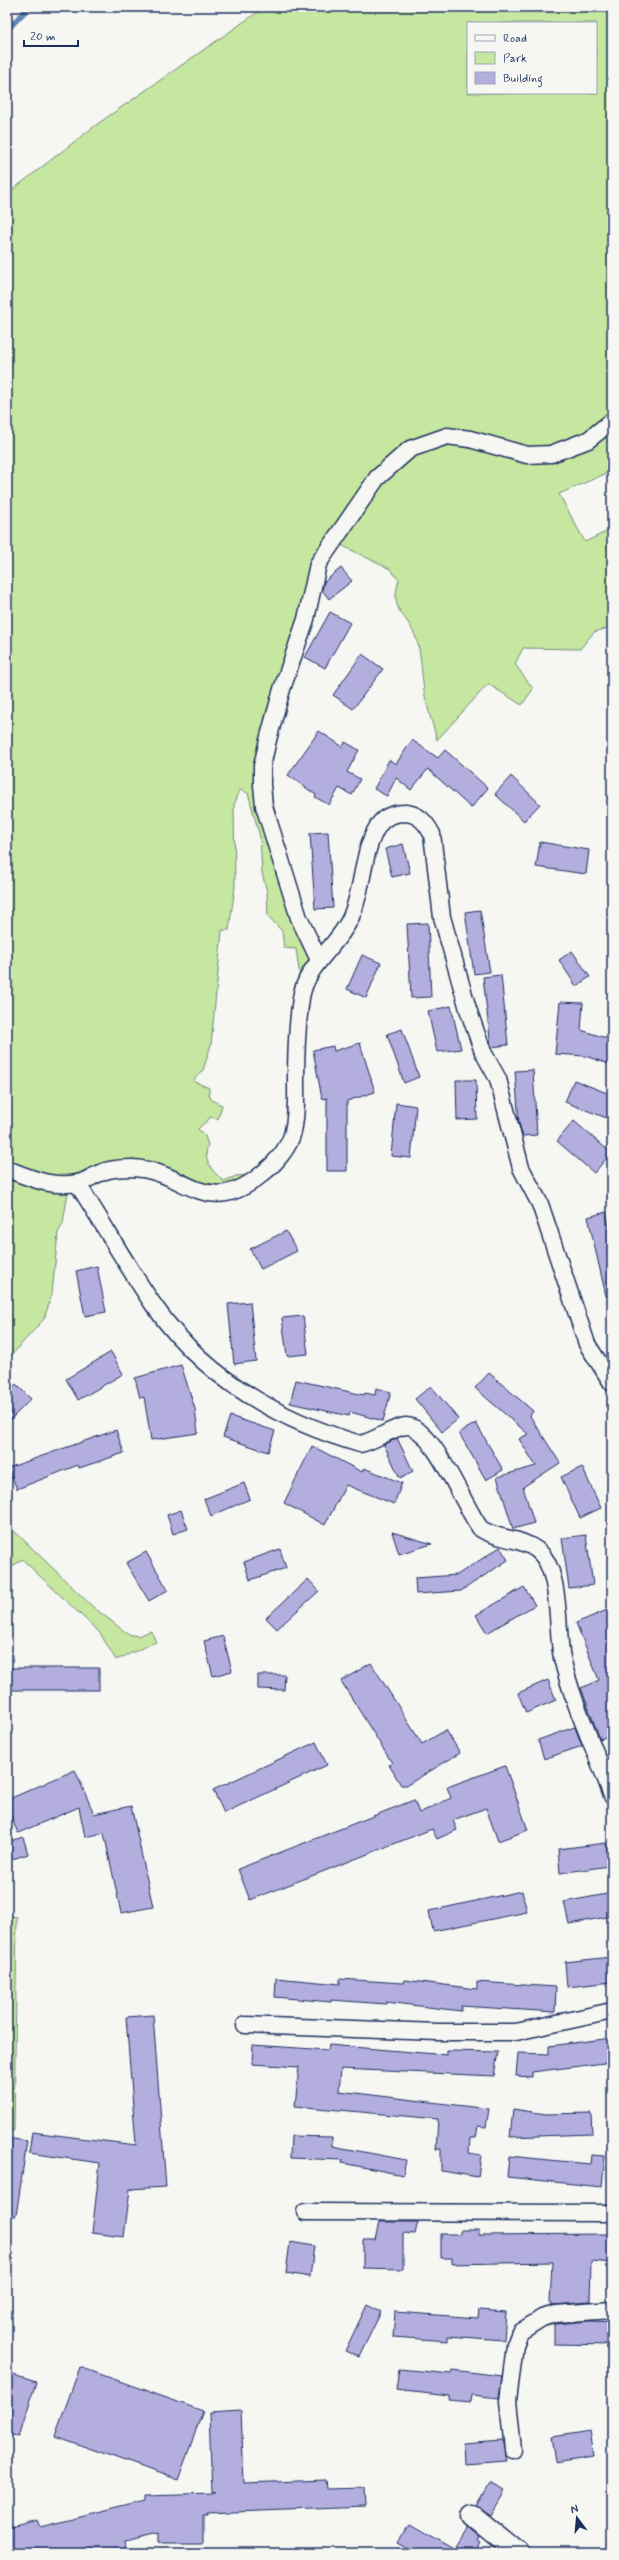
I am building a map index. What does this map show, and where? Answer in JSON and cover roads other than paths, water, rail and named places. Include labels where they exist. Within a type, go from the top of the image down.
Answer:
[{"type":"street","points":[[319,960],[299,918],[264,806],[262,785],[262,766],[268,740],[282,689],[306,619],[318,564],[377,478],[410,449],[447,436],[470,439],[527,455],[551,454],[588,440],[612,421]]},
{"type":"street","points":[[7,1169],[42,1182],[77,1183],[102,1172],[132,1168],[150,1171],[202,1192],[219,1195],[234,1192],[264,1174],[287,1146],[293,1132],[297,1042],[301,996],[319,960],[333,947],[351,918],[359,898],[368,854],[377,827],[384,819],[396,813],[413,813],[425,822],[432,834],[436,853],[442,917],[468,1009],[483,1052],[498,1079],[521,1168],[540,1204],[587,1344],[612,1384]]},
{"type":"street","points":[[77,1183],[155,1307],[194,1354],[222,1378],[258,1403],[283,1416],[360,1444],[372,1442],[406,1426],[414,1428],[435,1451],[480,1529],[490,1535],[524,1543],[538,1550],[547,1562],[553,1578],[562,1658],[612,1796]]},
{"type":"street","points":[[245,2025],[438,2032],[516,2032],[612,2011]]},
{"type":"street","points":[[305,2212],[612,2213]]},
{"type":"street","points":[[513,2450],[508,2401],[515,2344],[520,2332],[542,2318],[556,2314],[612,2310]]},
{"type":"street","points":[[473,2517],[517,2553]]},
{"type":"waterway","points":[[7,30],[29,7]]}]
